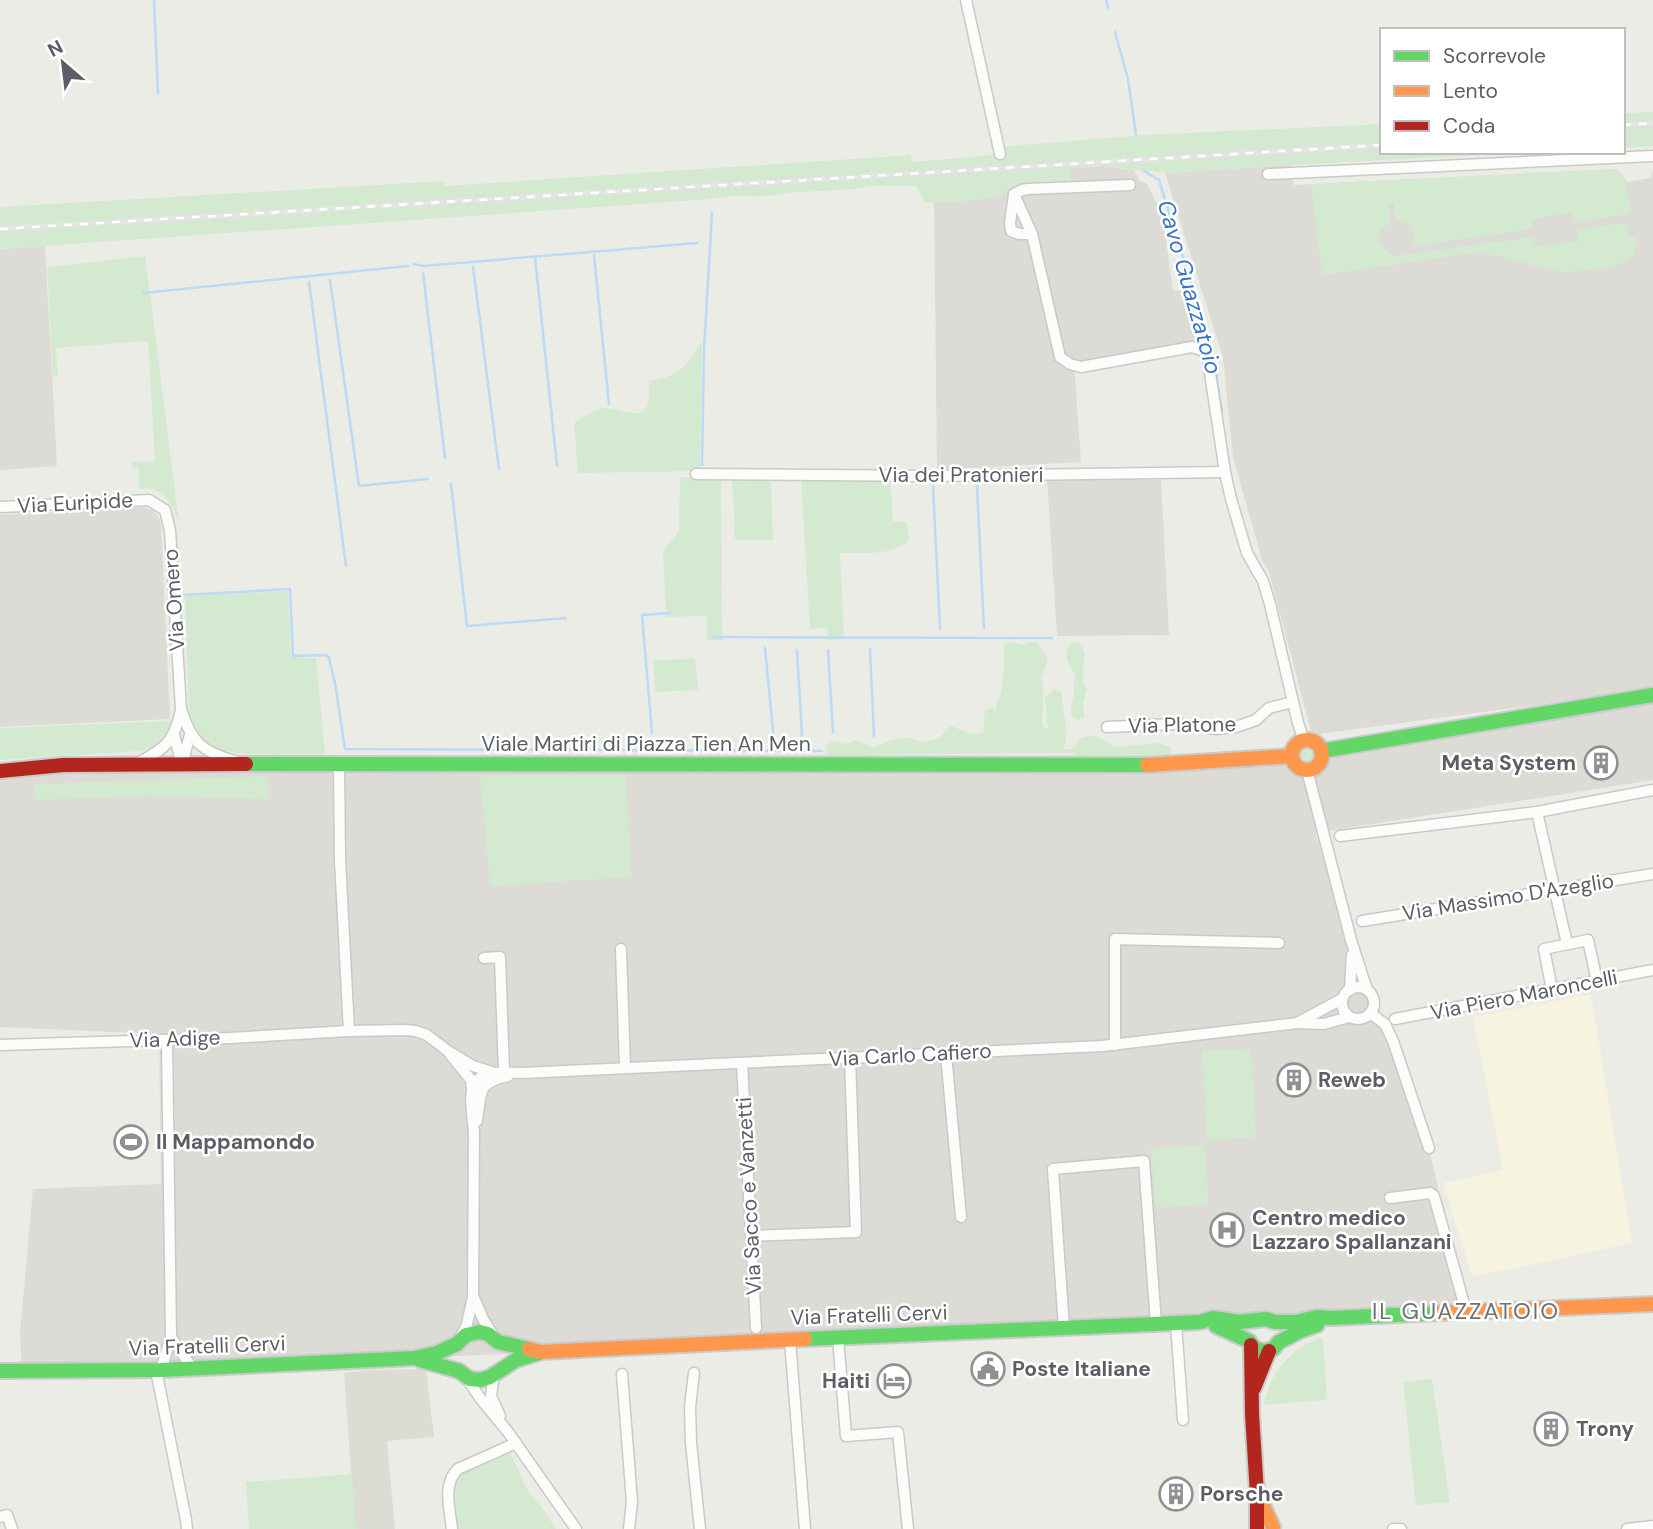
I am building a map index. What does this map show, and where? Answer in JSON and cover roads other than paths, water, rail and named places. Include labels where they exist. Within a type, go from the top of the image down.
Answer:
[{"type":"main road","points":[[1321,751],[1653,695]]},
{"type":"main road","points":[[1304,741],[1314,742],[1321,751],[1319,764],[1312,769],[1307,770],[1295,765],[1292,756],[1297,744],[1304,741]]},
{"type":"main road","name":"Viale Martiri di Piazza Tien An Men","points":[[0,771],[62,765],[246,763],[1126,766],[1292,756]]},
{"type":"main road","name":"Via Fratelli Cervi","points":[[0,1371],[159,1370],[415,1359],[437,1353],[473,1333],[488,1334],[496,1340],[540,1352],[1200,1322],[1213,1318],[1240,1322],[1266,1319],[1296,1322],[1317,1317],[1653,1304]]},
{"type":"main road","name":"Via Fratelli Cervi","points":[[1200,1322],[1225,1328],[1259,1351],[1331,1318]]},
{"type":"main road","points":[[1257,1321],[1248,1331],[1257,1494],[1267,1529]]},
{"type":"main road","points":[[1252,1393],[1280,1331],[1275,1322]]},
{"type":"main road","points":[[496,1340],[501,1348],[502,1360],[496,1373]]},
{"type":"main road","points":[[459,1342],[454,1358],[462,1374]]},
{"type":"main road","name":"Via Fratelli Cervi","points":[[415,1359],[480,1380],[516,1360],[540,1352]]},
{"type":"street","points":[[966,0],[1000,154]]},
{"type":"street","points":[[1268,174],[1653,156]]},
{"type":"street","points":[[1014,194],[1028,189],[1130,185]]},
{"type":"street","points":[[1014,194],[1011,231],[1032,234]]},
{"type":"street","points":[[1014,194],[1032,234],[1060,357],[1070,364],[1082,367],[1192,347],[1204,351],[1208,360],[1225,472],[1240,532],[1247,553],[1263,581],[1304,741]]},
{"type":"street","name":"Via dei Pratonieri","points":[[696,474],[1225,472]]},
{"type":"street","name":"Via Euripide","points":[[0,507],[149,500]]},
{"type":"street","name":"Via Omero","points":[[149,500],[164,510],[170,530],[181,709],[190,734]]},
{"type":"street","name":"Via Platone","points":[[1107,727],[1174,724],[1206,729],[1226,728],[1246,724],[1256,720],[1269,708],[1293,702]]},
{"type":"street","name":"Via Omero","points":[[174,735],[181,709]]},
{"type":"street","points":[[190,734],[203,747],[216,754],[246,763]]},
{"type":"street","points":[[182,764],[190,734]]},
{"type":"street","points":[[174,735],[182,764]]},
{"type":"street","points":[[138,764],[158,752],[174,735]]},
{"type":"street","points":[[339,764],[340,860],[349,1031]]},
{"type":"street","points":[[1307,770],[1352,940],[1367,990],[1373,1000],[1373,1009],[1362,1019],[1349,1017],[1342,1009],[1342,999],[1350,989],[1352,940]]},
{"type":"street","points":[[1340,836],[1537,812],[1653,790]]},
{"type":"street","points":[[1537,812],[1567,944]]},
{"type":"street","name":"Via Massimo D'Azeglio","points":[[1362,921],[1653,874]]},
{"type":"street","points":[[1115,1045],[1115,939],[1279,943]]},
{"type":"street","points":[[1552,990],[1544,949],[1567,944],[1588,940],[1597,981]]},
{"type":"street","points":[[621,949],[625,1068]]},
{"type":"street","points":[[484,958],[500,957],[504,1072]]},
{"type":"street","name":"Via Piero Maroncelli","points":[[1395,1019],[1653,970]]},
{"type":"street","points":[[1350,989],[1358,987],[1367,990]]},
{"type":"street","name":"Via Carlo Cafiero","points":[[1298,1023],[1342,999]]},
{"type":"street","points":[[1370,1013],[1385,1024],[1429,1148]]},
{"type":"street","name":"Via Carlo Cafiero","points":[[492,1072],[522,1073],[1115,1045],[1298,1023],[1324,1024],[1349,1017]]},
{"type":"street","name":"Via Adige","points":[[0,1045],[349,1031],[416,1031],[427,1035],[473,1066],[492,1072]]},
{"type":"street","points":[[167,1040],[171,1337],[159,1370],[187,1529]]},
{"type":"street","name":"Via Adige","points":[[448,1051],[471,1080],[472,1088]]},
{"type":"street","points":[[946,1054],[961,1217]]},
{"type":"street","points":[[752,1236],[856,1232],[850,1058]]},
{"type":"street","name":"Via Sacco e Vanzetti","points":[[742,1063],[756,1328]]},
{"type":"street","points":[[472,1088],[480,1077],[492,1072]]},
{"type":"street","name":"Via Carlo Cafiero","points":[[474,1132],[481,1092],[486,1084],[522,1073]]},
{"type":"street","name":"Via Carlo Cafiero","points":[[459,1342],[474,1297],[472,1088]]},
{"type":"street","points":[[1064,1328],[1053,1168],[1144,1161],[1156,1324]]},
{"type":"street","points":[[1390,1198],[1430,1193],[1434,1196],[1466,1311]]},
{"type":"street","name":"Via Carlo Cafiero","points":[[474,1297],[496,1340]]},
{"type":"street","points":[[1176,1323],[1183,1420]]},
{"type":"street","points":[[171,1337],[193,1369]]},
{"type":"street","points":[[838,1338],[846,1436],[898,1432],[908,1529]]},
{"type":"street","points":[[790,1339],[805,1529]]},
{"type":"street","points":[[496,1373],[491,1396],[508,1432]]},
{"type":"street","points":[[694,1373],[690,1407],[700,1529]]},
{"type":"street","points":[[462,1374],[508,1432],[576,1529]]},
{"type":"street","points":[[622,1374],[632,1502],[629,1529]]},
{"type":"street","points":[[452,1529],[448,1486],[451,1476],[458,1469],[516,1443]]},
{"type":"street","points":[[0,1517],[7,1515],[12,1529]]},
{"type":"street","points":[[1627,1529],[1653,1526]]},
{"type":"street","points":[[1393,1529],[1401,1529]]},
{"type":"waterway","points":[[154,0],[158,94]]},
{"type":"waterway","name":"Cavo Guazzatoio","points":[[1106,0],[1108,8]]},
{"type":"waterway","name":"Cavo Guazzatoio","points":[[1115,32],[1128,79],[1136,135]]},
{"type":"waterway","name":"Cavo Guazzatoio","points":[[1144,171],[1159,180],[1217,369],[1222,411]]},
{"type":"waterway","points":[[702,465],[704,350],[712,213]]},
{"type":"waterway","points":[[414,264],[423,266],[697,243]]},
{"type":"waterway","points":[[594,255],[609,404]]},
{"type":"waterway","points":[[535,257],[557,466]]},
{"type":"waterway","points":[[143,293],[408,266]]},
{"type":"waterway","points":[[473,267],[499,469]]},
{"type":"waterway","points":[[423,273],[445,458]]},
{"type":"waterway","points":[[330,280],[359,486],[428,479]]},
{"type":"waterway","points":[[309,282],[346,566]]},
{"type":"waterway","points":[[451,484],[467,626],[566,618]]},
{"type":"waterway","points":[[933,486],[940,629]]},
{"type":"waterway","points":[[977,486],[984,628]]},
{"type":"waterway","points":[[184,595],[290,589],[293,656],[326,655],[329,658],[345,749],[822,751]]},
{"type":"waterway","points":[[652,733],[642,615],[670,613]]},
{"type":"waterway","points":[[714,637],[1052,638]]},
{"type":"waterway","points":[[765,648],[774,741]]},
{"type":"waterway","points":[[870,649],[874,736]]},
{"type":"waterway","points":[[797,650],[802,736]]},
{"type":"waterway","points":[[828,650],[833,732]]},
{"type":"railway","points":[[1625,125],[1653,123]]},
{"type":"railway","points":[[0,229],[1380,145]]},
{"type":"place","name":"Meta System","points":[[1601,763]]},
{"type":"place","name":"Reweb","points":[[1294,1080]]},
{"type":"place","name":"Il Mappamondo","points":[[131,1142]]},
{"type":"place","name":"Centro medico Lazzaro Spallanzani","points":[[1227,1230]]},
{"type":"place","name":"Poste Italiane","points":[[988,1369]]},
{"type":"place","name":"Haiti","points":[[894,1381]]},
{"type":"place","name":"Trony","points":[[1551,1429]]},
{"type":"place","name":"Porsche","points":[[1176,1494]]},
{"type":"district","name":"IL GUAZZATOIO","points":[[1466,1311]]}]
